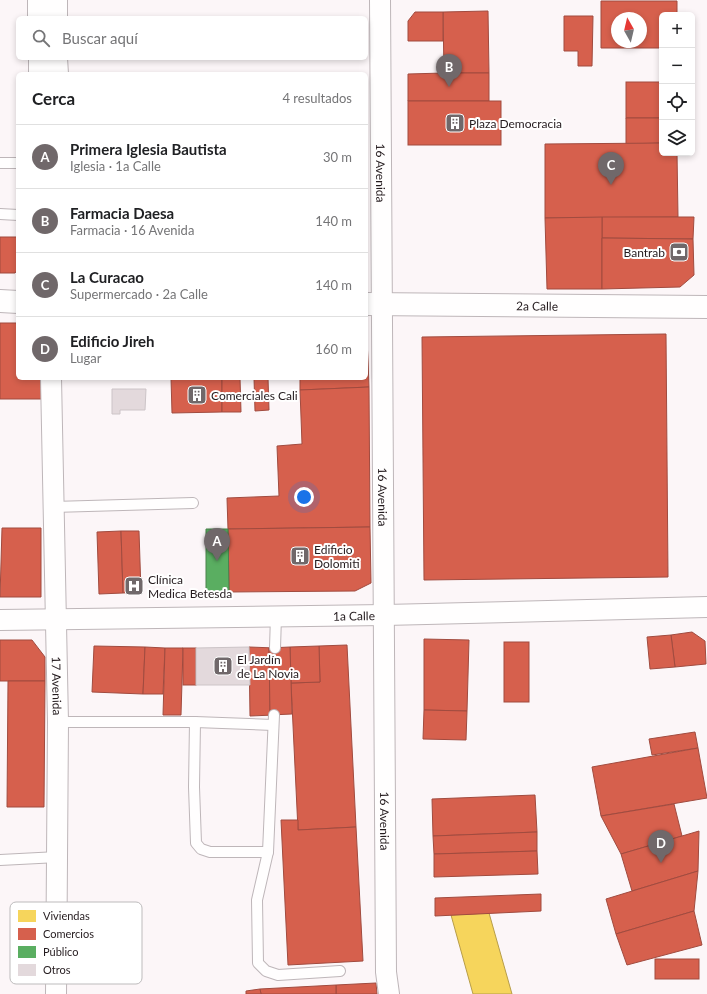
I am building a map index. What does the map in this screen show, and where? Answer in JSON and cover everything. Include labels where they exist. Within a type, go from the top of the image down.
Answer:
[{"type":"street","points":[[38,0],[38,16]]},
{"type":"street","points":[[57,0],[57,16]]},
{"type":"street","name":"16 Avenida","points":[[380,0],[374,304],[385,615],[386,972],[389,994]]},
{"type":"street","points":[[39,60],[39,72]]},
{"type":"street","points":[[57,60],[58,72]]},
{"type":"street","points":[[0,301],[16,302]]},
{"type":"street","name":"2a Calle","points":[[374,304],[707,306]]},
{"type":"street","name":"17 Avenida","points":[[51,380],[58,722],[57,902]]},
{"type":"street","name":"1a Calle","points":[[0,620],[385,615],[707,607]]},
{"type":"street","name":"17 Avenida","points":[[56,984],[56,994]]},
{"type":"lane","points":[[0,163],[16,163]]},
{"type":"lane","points":[[0,214],[16,215]]},
{"type":"lane","points":[[53,507],[193,503]]},
{"type":"lane","points":[[275,648],[276,616]]},
{"type":"lane","points":[[274,715],[268,852],[257,900],[258,963],[266,971],[278,974],[340,971]]},
{"type":"lane","points":[[58,722],[195,722],[274,725]]},
{"type":"lane","points":[[195,722],[194,787],[196,843],[201,849],[210,852],[268,852]]},
{"type":"lane","points":[[0,860],[58,857]]},
{"type":"building: Viviendas","points":[[489,913],[512,994],[473,994],[451,915]]},
{"type":"building: Comercios","points":[[601,1],[677,1],[677,12],[659,12],[659,48],[647,48],[647,12],[611,12],[611,48],[601,48]]},
{"type":"building: Comercios","points":[[488,11],[489,73],[444,73],[443,12]]},
{"type":"building: Comercios","points":[[415,12],[443,12],[443,41],[408,41],[408,21]]},
{"type":"building: Comercios","points":[[564,16],[593,16],[592,66],[578,66],[578,51],[564,51]]},
{"type":"building: Comercios","points":[[489,73],[489,101],[408,101],[408,74]]},
{"type":"building: Comercios","points":[[626,82],[659,82],[659,118],[626,118]]},
{"type":"building: Comercios","name":"Plaza Democracia","points":[[408,101],[501,101],[501,145],[408,145]]},
{"type":"building: Comercios","points":[[626,118],[659,118],[659,143],[626,144]]},
{"type":"building: Comercios","points":[[659,143],[659,156],[677,156],[678,217],[545,218],[545,144]]},
{"type":"building: Comercios","points":[[602,217],[694,217],[693,239],[602,238]]},
{"type":"building: Comercios","points":[[602,217],[602,289],[547,289],[545,218]]},
{"type":"building: Comercios","points":[[0,237],[16,237],[16,272],[15,273],[0,273]]},
{"type":"building: Comercios","points":[[602,238],[693,239],[694,275],[680,287],[602,289]]},
{"type":"building: Comercios","points":[[0,323],[16,323],[16,380],[44,380],[44,399],[0,399]]},
{"type":"building: Comercios","points":[[666,334],[668,577],[424,580],[422,337]]},
{"type":"building: Comercios","points":[[368,360],[369,387],[300,390],[300,380],[368,380]]},
{"type":"building: Comercios","name":"Comerciales Cali","points":[[171,380],[222,380],[222,412],[172,413]]},
{"type":"building: Comercios","points":[[222,380],[240,380],[241,412],[222,412]]},
{"type":"building: Comercios","points":[[254,380],[268,380],[269,410],[255,411]]},
{"type":"building: Comercios","points":[[369,387],[370,527],[228,529],[227,498],[279,496],[277,446],[302,444],[300,390]]},
{"type":"building: Comercios","name":"Edificio Dolomiti","points":[[370,527],[371,583],[355,591],[229,592],[228,529]]},
{"type":"building: Comercios","points":[[2,528],[41,528],[41,597],[0,597]]},
{"type":"building: Comercios","points":[[121,531],[123,593],[99,594],[97,532]]},
{"type":"building: Comercios","points":[[121,531],[139,531],[141,592],[123,593]]},
{"type":"building: Comercios","points":[[692,632],[705,641],[706,664],[675,667],[671,635]]},
{"type":"building: Comercios","points":[[671,635],[675,667],[650,669],[647,637]]},
{"type":"building: Comercios","points":[[424,639],[469,640],[467,711],[424,710]]},
{"type":"building: Comercios","points":[[0,640],[32,640],[45,657],[45,681],[0,681]]},
{"type":"building: Comercios","points":[[504,642],[529,642],[529,702],[504,702]]},
{"type":"building: Comercios","points":[[347,645],[356,827],[298,830],[291,683],[320,682],[319,646]]},
{"type":"building: Comercios","points":[[94,646],[145,647],[143,694],[92,692]]},
{"type":"building: Comercios","points":[[319,646],[320,682],[291,683],[290,647]]},
{"type":"building: Comercios","points":[[145,647],[165,648],[163,694],[143,694]]},
{"type":"building: Comercios","points":[[249,647],[275,648],[269,648],[270,715],[274,715],[250,716]]},
{"type":"building: Comercios","points":[[290,647],[292,714],[270,715],[269,648]]},
{"type":"building: Comercios","points":[[165,648],[183,648],[181,715],[163,715]]},
{"type":"building: Comercios","points":[[183,648],[196,648],[196,685],[183,685]]},
{"type":"building: Comercios","points":[[8,681],[45,681],[44,807],[7,807]]},
{"type":"building: Comercios","points":[[424,710],[467,711],[466,740],[423,739]]},
{"type":"building: Comercios","points":[[695,732],[698,748],[652,755],[649,739]]},
{"type":"building: Comercios","points":[[698,748],[707,798],[601,816],[592,767]]},
{"type":"building: Comercios","points":[[535,795],[537,832],[433,836],[432,799]]},
{"type":"building: Comercios","points":[[674,804],[682,836],[621,854],[601,816]]},
{"type":"building: Comercios","points":[[281,820],[298,820],[298,830],[356,827],[363,961],[288,965]]},
{"type":"building: Comercios","points":[[699,831],[698,871],[632,891],[621,854]]},
{"type":"building: Comercios","points":[[537,832],[537,851],[434,854],[433,836]]},
{"type":"building: Comercios","points":[[537,851],[538,874],[434,877],[434,854]]},
{"type":"building: Comercios","points":[[698,871],[694,911],[616,934],[606,899]]},
{"type":"building: Comercios","points":[[541,894],[541,911],[435,916],[435,898]]},
{"type":"building: Comercios","points":[[694,911],[702,945],[627,965],[616,934]]},
{"type":"building: Comercios","points":[[655,959],[699,959],[699,979],[655,979]]},
{"type":"building: Comercios","points":[[376,983],[377,994],[336,994],[336,985]]},
{"type":"building: Comercios","points":[[336,985],[336,994],[261,994],[260,989]]},
{"type":"building: Comercios","points":[[260,989],[261,994],[246,994],[246,991]]},
{"type":"building: Público","points":[[206,529],[228,529],[229,592],[206,593]]},
{"type":"building: Otros","points":[[112,389],[146,389],[145,410],[120,410],[120,414],[112,414]]},
{"type":"building: Otros","name":"El Jardín de La Novia","points":[[249,647],[250,685],[196,685],[196,648]]},
{"type":"place","name":"Farmacia Daesa","points":[[449,87]]},
{"type":"place","name":"Plaza Democracia","points":[[455,123]]},
{"type":"place","name":"La Curacao","points":[[611,185]]},
{"type":"place","name":"Bantrab","points":[[679,252]]},
{"type":"place","name":"Comerciales Cali","points":[[197,395]]},
{"type":"place","name":"Edificio Dolomiti","points":[[300,556]]},
{"type":"place","name":"Primera Iglesia Bautista","points":[[217,561]]},
{"type":"place","name":"Clínica Medica Betesda","points":[[134,586]]},
{"type":"place","name":"El Jardín de La Novia","points":[[223,666]]},
{"type":"place","name":"Edificio Jireh","points":[[661,863]]}]
